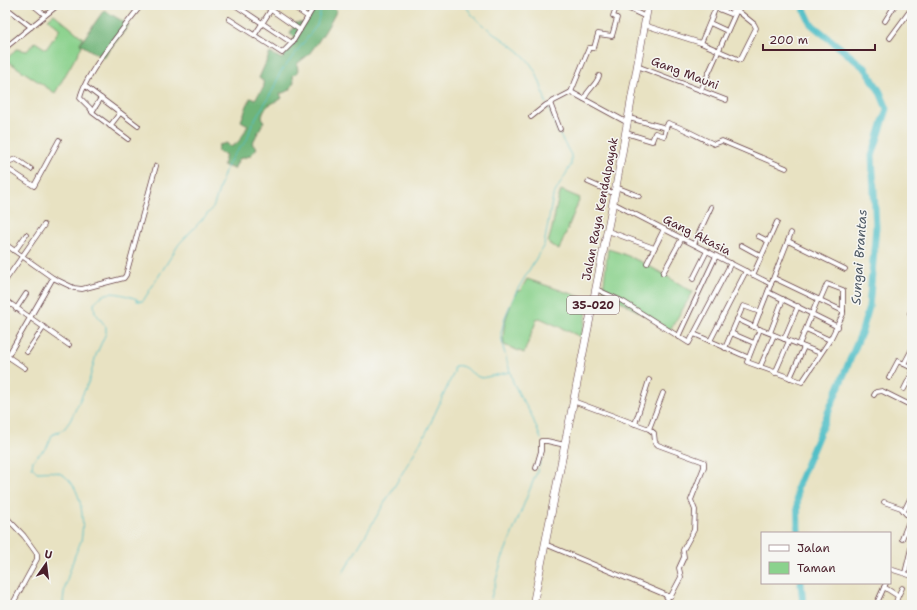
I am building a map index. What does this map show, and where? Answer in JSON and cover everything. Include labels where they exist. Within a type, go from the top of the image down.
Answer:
[{"type":"main road","name":"Jalan Raya Kendalpayak","points":[[533,605],[616,191],[648,5]]},
{"type":"street","points":[[33,5],[45,15]]},
{"type":"street","points":[[5,48],[58,5]]},
{"type":"street","points":[[128,139],[92,112],[80,98],[85,86],[103,58],[141,5]]},
{"type":"street","points":[[235,5],[292,43]]},
{"type":"street","points":[[264,5],[300,30]]},
{"type":"street","points":[[254,36],[274,5]]},
{"type":"street","points":[[291,5],[308,17]]},
{"type":"street","points":[[229,19],[281,53],[292,43],[315,5]]},
{"type":"street","points":[[531,117],[548,103],[571,92],[589,48],[594,48],[598,34],[612,36],[617,18],[613,16],[617,5]]},
{"type":"street","points":[[621,5],[646,17]]},
{"type":"street","points":[[701,43],[717,6],[731,14],[736,5]]},
{"type":"street","points":[[885,21],[895,5]]},
{"type":"street","points":[[5,7],[30,27]]},
{"type":"street","points":[[890,38],[912,8]]},
{"type":"street","points":[[644,25],[701,43],[719,50],[739,59],[742,59],[756,28],[754,24],[738,11],[736,12],[719,50],[701,90]]},
{"type":"street","points":[[710,23],[725,30]]},
{"type":"street","name":"Gang Mauni","points":[[637,66],[726,100]]},
{"type":"street","points":[[584,99],[587,91],[596,83],[599,76]]},
{"type":"street","points":[[85,86],[138,126]]},
{"type":"street","points":[[571,92],[629,121],[666,128]]},
{"type":"street","points":[[92,112],[101,98]]},
{"type":"street","points":[[548,103],[560,129]]},
{"type":"street","points":[[110,126],[120,113]]},
{"type":"street","points":[[626,133],[652,141],[655,133],[664,136],[668,123],[684,128],[691,134],[714,144],[722,141],[786,168]]},
{"type":"street","points":[[5,167],[34,186],[59,140]]},
{"type":"street","points":[[5,163],[16,159],[31,169]]},
{"type":"street","points":[[5,244],[53,278],[74,288],[82,289],[124,278],[156,166]]},
{"type":"street","points":[[588,182],[616,191],[639,196]]},
{"type":"street","name":"Gang Akasia","points":[[613,204],[772,284]]},
{"type":"street","points":[[694,244],[711,207]]},
{"type":"street","points":[[753,275],[777,222]]},
{"type":"street","points":[[5,281],[44,225]]},
{"type":"street","points":[[647,263],[664,229]]},
{"type":"street","points":[[608,231],[654,248]]},
{"type":"street","points":[[754,327],[792,233]]},
{"type":"street","points":[[15,251],[26,234]]},
{"type":"street","points":[[758,236],[768,241]]},
{"type":"street","points":[[663,273],[682,238]]},
{"type":"street","points":[[788,241],[845,269]]},
{"type":"street","points":[[741,246],[762,256]]},
{"type":"street","points":[[693,279],[707,251]]},
{"type":"street","points":[[678,337],[716,256]]},
{"type":"street","points":[[596,289],[622,302],[689,343],[731,263]]},
{"type":"street","points":[[710,341],[746,271]]},
{"type":"street","points":[[24,368],[6,358],[53,278]]},
{"type":"street","points":[[774,278],[843,311]]},
{"type":"street","points":[[760,329],[747,357],[747,362],[800,382],[804,380],[838,327],[843,311],[843,290],[827,284],[806,329],[790,378]]},
{"type":"street","points":[[768,292],[838,327]]},
{"type":"street","points":[[16,309],[26,294]]},
{"type":"street","points":[[760,367],[783,299]]},
{"type":"street","points":[[5,300],[29,318],[69,344]]},
{"type":"street","points":[[725,348],[744,305],[760,312]]},
{"type":"street","points":[[775,373],[798,306]]},
{"type":"street","points":[[737,319],[820,353]]},
{"type":"street","points":[[27,352],[44,327]]},
{"type":"street","points":[[806,329],[830,340]]},
{"type":"street","points":[[694,334],[747,357]]},
{"type":"street","points":[[731,334],[754,343]]},
{"type":"street","points":[[904,364],[912,349]]},
{"type":"street","points":[[889,378],[897,362],[912,368]]},
{"type":"street","points":[[904,389],[912,373]]},
{"type":"street","points":[[635,424],[649,380]]},
{"type":"street","points":[[874,395],[876,392],[882,391],[912,406]]},
{"type":"street","points":[[649,429],[663,393]]},
{"type":"street","points":[[545,544],[666,596],[671,596],[681,577],[679,568],[684,558],[683,550],[694,530],[695,510],[691,500],[705,465],[704,462],[658,445],[654,433],[649,429],[573,401]]},
{"type":"street","points":[[536,468],[542,441],[565,446]]},
{"type":"street","points":[[904,511],[912,496]]},
{"type":"street","points":[[884,502],[898,506],[911,517],[902,539]]},
{"type":"street","points":[[5,516],[32,545],[37,554],[37,559],[12,605]]},
{"type":"street","points":[[905,573],[912,544]]},
{"type":"street","points":[[891,569],[912,576]]},
{"type":"street","points":[[876,605],[885,585],[898,596]]},
{"type":"street","points":[[894,605],[902,588]]},
{"type":"street","points":[[666,596],[668,600],[666,605]]},
{"type":"green space","points":[[312,5],[333,5],[333,8],[337,10],[328,27],[313,49],[297,64],[298,71],[293,76],[294,82],[290,90],[280,94],[282,98],[269,105],[264,110],[262,117],[264,121],[252,144],[257,148],[250,156],[239,159],[234,169],[223,165],[226,155],[217,151],[219,145],[227,143],[230,147],[233,146],[243,135],[248,125],[241,121],[250,98],[255,99],[264,87],[263,81],[259,78],[270,53],[282,59],[295,37],[290,34],[295,23],[306,23]]},
{"type":"green space","points":[[104,10],[129,25],[103,58],[80,44]]},
{"type":"green space","points":[[54,14],[83,38],[80,43],[82,46],[55,93],[6,60],[16,49],[27,51],[35,42],[46,49],[60,29],[48,19]]},
{"type":"green space","points":[[561,190],[580,198],[559,250],[548,243]]},
{"type":"green space","points":[[608,249],[619,252],[641,262],[693,292],[670,330],[603,291]]},
{"type":"green space","points":[[527,279],[590,300],[581,337],[540,318],[537,319],[524,353],[504,345],[503,338],[505,324],[509,311],[517,291],[520,291]]},
{"type":"waterway","points":[[63,605],[67,581],[81,541],[83,524],[78,494],[74,486],[61,474],[55,472],[37,472],[32,467],[33,460],[47,447],[52,435],[64,429],[70,421],[89,381],[96,355],[106,333],[106,327],[95,312],[94,304],[103,295],[113,293],[125,295],[137,299],[137,301],[143,301],[179,244],[213,208],[225,171],[232,157],[247,140],[252,124],[273,90],[280,73],[317,25],[322,5]]},
{"type":"waterway","points":[[465,5],[473,16],[484,26]]},
{"type":"waterway","name":"Sungai Brantas","points":[[798,532],[797,487],[862,331],[869,307],[876,227],[872,156],[887,109],[880,92],[866,69],[811,24],[802,5]]},
{"type":"waterway","points":[[487,28],[528,60],[539,79],[546,103]]},
{"type":"waterway","points":[[541,439],[531,414],[513,382],[503,347],[501,333],[505,317],[516,292],[544,245],[553,196],[571,165],[571,155],[558,132],[548,106]]},
{"type":"waterway","points":[[343,573],[426,433],[454,372],[454,366],[462,366],[478,377],[482,378],[510,372]]},
{"type":"waterway","points":[[539,466],[542,454]]},
{"type":"waterway","points":[[489,605],[502,559],[538,469]]},
{"type":"waterway","name":"Sungai Brantas","points":[[801,584],[803,605]]}]
